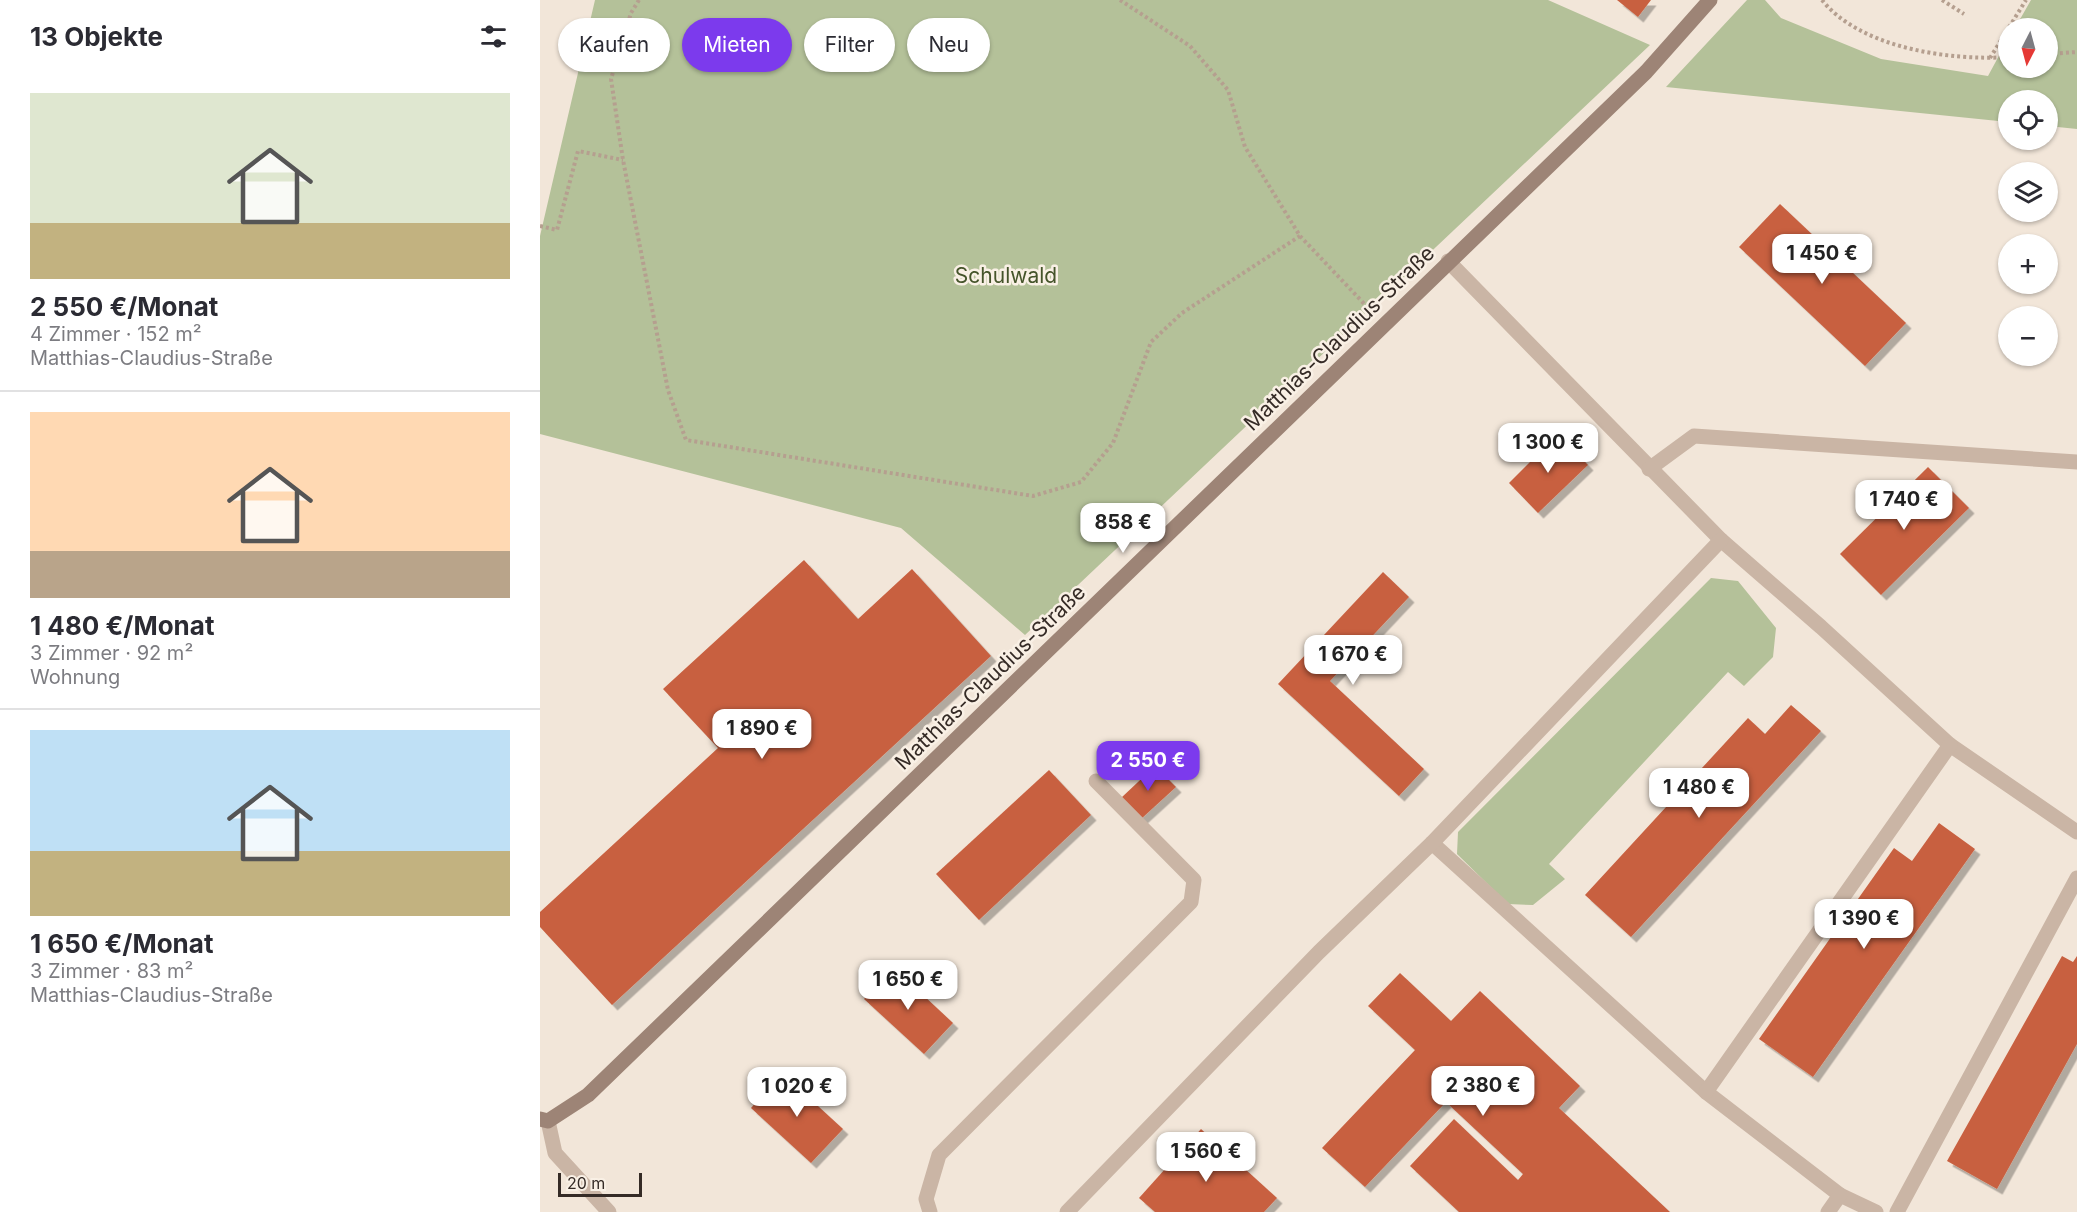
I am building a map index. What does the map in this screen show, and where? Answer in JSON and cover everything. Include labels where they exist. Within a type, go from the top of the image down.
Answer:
[{"type":"street","name":"Matthias-Claudius-Straße","points":[[544,1120],[588,1095],[1646,72],[1710,0]]},
{"type":"lane","points":[[1448,261],[1556,369],[1649,469],[1721,540],[1950,746],[2077,832]]},
{"type":"lane","points":[[1649,469],[1694,436],[2077,462]]},
{"type":"lane","points":[[1067,1212],[1319,952],[1432,843],[1721,540]]},
{"type":"lane","points":[[1706,1092],[1950,746]]},
{"type":"lane","points":[[930,1212],[926,1199],[939,1155],[1191,902],[1194,880],[1096,781]]},
{"type":"lane","points":[[1432,843],[1528,934],[1706,1092],[1840,1195],[1876,1212]]},
{"type":"lane","points":[[1897,1212],[2077,878]]},
{"type":"lane","points":[[544,1120],[555,1153],[609,1212]]},
{"type":"lane","points":[[1828,1212],[1840,1195]]},
{"type":"path","points":[[639,0],[631,14],[611,79],[623,160],[668,390],[686,440],[1033,496],[1081,482],[1113,442],[1151,342],[1182,313],[1300,236]]},
{"type":"path","points":[[1120,0],[1190,46],[1228,90],[1245,147],[1300,236],[1384,324]]},
{"type":"path","points":[[1822,0],[1834,14],[1867,34],[1890,43],[1942,54],[1998,58]]},
{"type":"path","points":[[1942,0],[1964,14]]},
{"type":"path","points":[[1990,58],[2026,0]]},
{"type":"path","points":[[2058,53],[2077,52]]},
{"type":"path","points":[[540,226],[557,230],[578,151],[623,160]]},
{"type":"green space","name":"Schulwald","points":[[595,0],[1548,0],[1650,45],[1025,635],[901,528],[540,434],[540,236],[578,72],[670,72],[670,18],[591,18]]},
{"type":"green space","points":[[1747,0],[1765,0],[1781,18],[1881,59],[1988,76],[1998,58],[1998,78],[2058,78],[2058,18],[2021,18],[2031,0],[2077,0],[2077,129],[2058,127],[2058,90],[1998,90],[1998,121],[1666,87]]},
{"type":"green space","points":[[1711,578],[1738,581],[1776,628],[1773,657],[1744,686],[1728,672],[1549,864],[1565,879],[1533,905],[1508,904],[1457,854],[1458,832]]},
{"type":"building","points":[[1617,0],[1651,0],[1638,17]]},
{"type":"building","points":[[1780,204],[1906,323],[1865,366],[1739,247]]},
{"type":"building","points":[[1558,434],[1588,465],[1538,513],[1509,483]]},
{"type":"building","points":[[1928,467],[1969,508],[1881,595],[1840,554]]},
{"type":"building","points":[[804,560],[858,619],[912,569],[991,656],[612,1005],[540,927],[540,912],[718,748],[663,689]]},
{"type":"building","points":[[1383,572],[1409,597],[1330,681],[1424,769],[1399,796],[1278,684]]},
{"type":"building","points":[[1791,705],[1821,731],[1631,937],[1585,895],[1748,718],[1765,734]]},
{"type":"building","points":[[1155,766],[1176,787],[1141,819],[1121,798]]},
{"type":"building","points":[[1049,770],[1091,815],[979,920],[936,874]]},
{"type":"building","points":[[1939,823],[1975,849],[1813,1077],[1759,1039],[1894,848],[1912,861]]},
{"type":"building","points":[[2062,956],[2073,962],[2077,956],[2077,1044],[1997,1189],[1947,1161]]},
{"type":"building","points":[[893,967],[953,1023],[924,1054],[864,999]]},
{"type":"building","points":[[1400,973],[1451,1021],[1480,991],[1580,1086],[1559,1108],[1670,1212],[1459,1212],[1410,1166],[1454,1119],[1518,1180],[1523,1174],[1446,1102],[1365,1187],[1322,1148],[1415,1050],[1368,1006]]},
{"type":"building","points":[[782,1073],[843,1129],[811,1163],[751,1108]]},
{"type":"building","points":[[1201,1129],[1277,1198],[1264,1212],[1155,1212],[1139,1198]]}]
